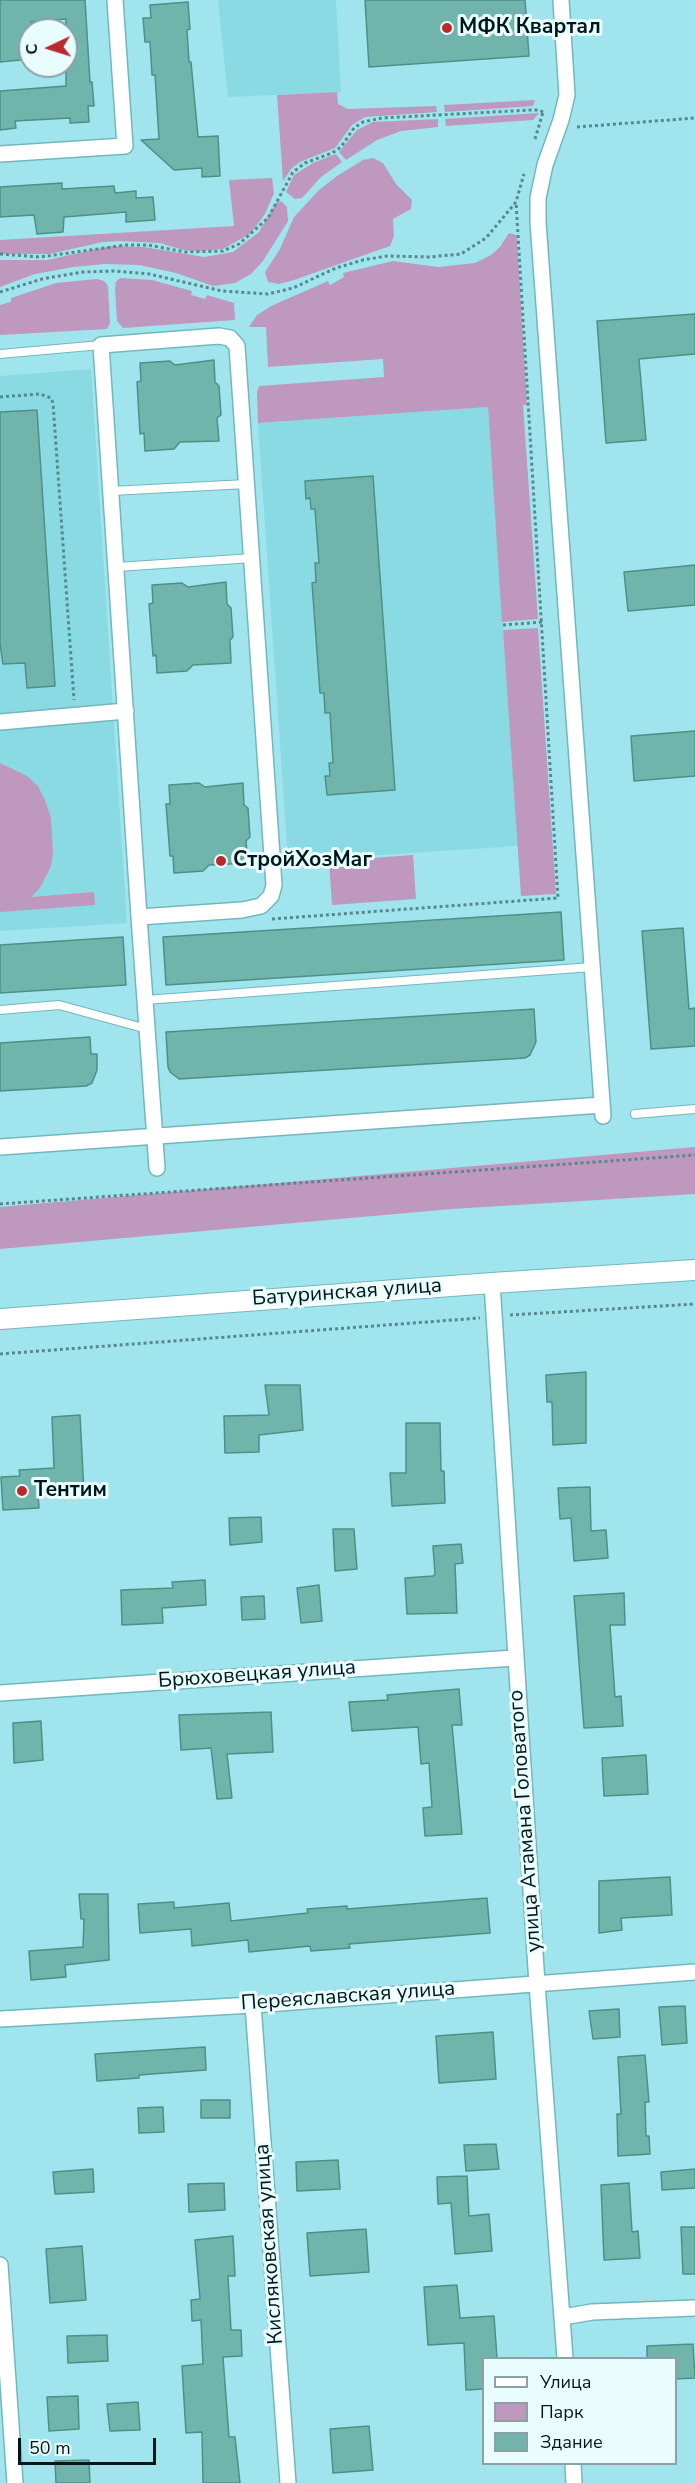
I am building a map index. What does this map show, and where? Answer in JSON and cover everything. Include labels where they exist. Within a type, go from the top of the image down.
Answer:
[{"type":"street","points":[[0,154],[125,146],[115,0]]},
{"type":"street","points":[[0,1147],[154,1135],[603,1110],[538,222],[538,198],[545,165],[567,95],[561,0]]},
{"type":"street","points":[[139,917],[242,910],[261,906],[271,896],[274,885],[237,346],[230,338],[219,336],[101,345],[139,917],[157,1168]]},
{"type":"street","points":[[0,722],[126,711]]},
{"type":"street","name":"Батуринская улица","points":[[0,1319],[695,1270]]},
{"type":"street","name":"улица Атамана Головатого","points":[[492,1283],[514,1658],[566,2357]]},
{"type":"street","name":"Брюховецкая улица","points":[[0,1693],[514,1658]]},
{"type":"street","name":"Переяславская улица","points":[[0,2019],[253,2005],[695,1972]]},
{"type":"street","name":"Кисляковская улица","points":[[253,2005],[288,2483]]},
{"type":"street","points":[[0,2265],[15,2483]]},
{"type":"street","points":[[563,2317],[592,2312],[695,2308]]},
{"type":"street","points":[[573,2465],[574,2483]]},
{"type":"lane","points":[[0,354],[101,345]]},
{"type":"lane","points":[[111,491],[248,484]]},
{"type":"lane","points":[[117,567],[253,558]]},
{"type":"lane","points":[[145,1000],[592,967]]},
{"type":"lane","points":[[0,1010],[59,1005],[147,1029]]},
{"type":"lane","points":[[635,1114],[695,1109]]},
{"type":"path","points":[[0,254],[48,256],[148,244],[185,252],[223,251],[239,244],[268,218],[293,172],[305,163],[332,153],[341,147],[354,128],[371,119],[538,110],[543,112],[533,146]]},
{"type":"path","points":[[577,127],[695,118]]},
{"type":"path","points":[[271,919],[558,898],[516,202],[526,168]]},
{"type":"path","points":[[0,292],[42,279],[83,272],[114,271],[149,274],[222,291],[268,294],[294,288],[336,268],[363,260],[387,256],[429,257],[461,254],[486,238],[516,202]]},
{"type":"path","points":[[0,397],[40,394],[51,398],[53,403],[75,716]]},
{"type":"path","points":[[503,625],[543,622]]},
{"type":"path","points":[[0,1204],[695,1155]]},
{"type":"path","points":[[0,1354],[495,1316],[695,1304]]},
{"type":"shaded area","points":[[218,0],[336,0],[341,92],[228,97]]},
{"type":"shaded area","points":[[91,369],[127,923],[0,931],[0,376]]},
{"type":"shaded area","points":[[488,407],[518,846],[288,861],[258,423]]},
{"type":"green space","points":[[337,92],[338,104],[348,109],[436,106],[437,112],[365,117],[352,125],[335,148],[300,162],[292,168],[283,181],[277,95]]},
{"type":"green space","points":[[535,100],[533,106],[445,112],[444,105]]},
{"type":"green space","points":[[539,113],[533,120],[446,126],[445,119]]},
{"type":"green space","points":[[438,119],[438,127],[401,131],[377,140],[346,160],[339,152],[357,130],[373,122]]},
{"type":"green space","points":[[336,154],[342,162],[321,177],[302,198],[295,199],[286,192],[294,175],[313,163]]},
{"type":"green space","points":[[373,158],[383,163],[396,184],[412,200],[411,209],[393,219],[394,236],[390,246],[294,280],[279,284],[268,282],[265,272],[280,249],[294,217],[319,190],[337,176],[363,160]]},
{"type":"green space","points":[[272,178],[274,193],[265,214],[251,233],[223,249],[183,250],[160,243],[121,241],[103,242],[49,254],[0,254],[0,240],[234,226],[229,180]]},
{"type":"green space","points":[[277,201],[287,207],[288,221],[263,261],[251,274],[235,283],[213,286],[176,273],[139,265],[105,264],[35,274],[0,287],[0,260],[47,260],[111,246],[144,247],[204,257],[233,252],[259,232]]},
{"type":"green space","points":[[509,233],[516,235],[517,239],[527,405],[523,405],[538,619],[502,622],[488,407],[258,423],[257,392],[259,386],[384,377],[383,359],[268,367],[266,327],[249,327],[257,315],[271,306],[328,281],[330,285],[344,277],[343,273],[393,261],[438,267],[475,263],[491,255],[500,247]]},
{"type":"green space","points":[[120,278],[152,280],[192,291],[191,295],[205,299],[207,295],[234,303],[235,320],[123,328],[117,321],[115,289],[116,282]]},
{"type":"green space","points":[[97,279],[104,281],[108,286],[110,323],[107,329],[0,335],[0,305],[11,302],[11,298],[56,283]]},
{"type":"green space","points":[[538,628],[556,894],[521,896],[503,630]]},
{"type":"green space","points":[[0,763],[27,776],[38,786],[51,818],[53,853],[51,866],[40,888],[31,897],[94,892],[95,905],[0,912]]},
{"type":"green space","points":[[413,855],[416,899],[332,905],[329,861]]},
{"type":"green space","points":[[695,1147],[695,1194],[452,1209],[0,1249],[0,1207]]},
{"type":"building","points":[[0,0],[85,0],[90,82],[92,82],[94,106],[88,106],[89,122],[70,123],[70,118],[15,121],[16,128],[0,130],[0,91],[66,86],[66,78],[78,78],[78,18],[18,18],[18,60],[0,62]]},
{"type":"building","name":"МФК Квартал","points":[[365,0],[525,0],[529,56],[369,67]]},
{"type":"building","points":[[188,2],[189,62],[191,62],[198,137],[218,136],[220,176],[202,177],[202,168],[174,170],[141,140],[159,139],[155,75],[152,75],[150,42],[145,42],[143,18],[151,18],[150,5]]},
{"type":"building","points":[[62,183],[62,189],[114,186],[115,193],[136,191],[136,198],[153,197],[155,220],[126,222],[126,212],[64,217],[63,232],[37,234],[34,215],[0,217],[0,187]]},
{"type":"building","points":[[695,314],[695,354],[639,359],[646,440],[606,443],[597,321]]},
{"type":"building","points":[[214,360],[221,415],[217,418],[219,441],[180,442],[174,449],[145,451],[144,433],[140,434],[137,382],[141,381],[140,363],[170,361],[175,365]]},
{"type":"building","points":[[37,410],[55,686],[27,688],[25,663],[3,664],[0,644],[0,412]]},
{"type":"building","points":[[373,476],[395,790],[327,795],[325,776],[330,776],[329,763],[333,763],[330,713],[325,713],[324,693],[320,693],[312,583],[316,582],[315,563],[319,563],[315,509],[311,509],[310,498],[306,499],[305,481]]},
{"type":"building","points":[[695,565],[695,605],[628,611],[624,572]]},
{"type":"building","points":[[226,582],[233,637],[230,640],[231,663],[193,665],[187,671],[157,673],[156,655],[153,656],[149,604],[153,603],[152,585],[182,583],[188,587]]},
{"type":"building","points":[[695,731],[695,776],[634,781],[631,736]]},
{"type":"building","points":[[199,783],[205,787],[243,783],[244,805],[248,808],[250,837],[246,841],[248,863],[209,865],[203,871],[174,873],[173,856],[170,856],[166,804],[170,804],[169,785]]},
{"type":"building","points":[[561,912],[564,960],[166,985],[163,937]]},
{"type":"building","points":[[683,928],[689,1009],[695,1008],[695,1046],[651,1049],[642,931]]},
{"type":"building","points":[[123,937],[126,985],[0,993],[0,945]]},
{"type":"building","points":[[534,1009],[536,1042],[530,1055],[525,1058],[179,1079],[170,1072],[168,1067],[166,1032]]},
{"type":"building","points":[[90,1037],[91,1054],[97,1054],[97,1070],[92,1083],[86,1086],[0,1091],[0,1043]]},
{"type":"building","points":[[586,1372],[586,1443],[553,1445],[552,1402],[547,1402],[546,1375]]},
{"type":"building","points":[[265,1385],[300,1385],[303,1430],[259,1435],[259,1452],[225,1453],[224,1416],[269,1415]]},
{"type":"building","points":[[80,1415],[84,1493],[38,1495],[39,1508],[3,1510],[1,1477],[20,1476],[19,1470],[54,1468],[52,1417]]},
{"type":"building","points":[[406,1423],[440,1423],[441,1471],[444,1471],[445,1503],[392,1506],[390,1473],[406,1473]]},
{"type":"building","points":[[590,1487],[591,1531],[606,1530],[608,1558],[574,1561],[571,1518],[560,1519],[558,1488]]},
{"type":"building","points":[[261,1517],[262,1542],[230,1545],[229,1518]]},
{"type":"building","points":[[333,1529],[354,1529],[357,1569],[335,1571]]},
{"type":"building","points":[[461,1544],[463,1563],[455,1564],[457,1613],[407,1614],[405,1578],[435,1574],[433,1546]]},
{"type":"building","points":[[205,1580],[206,1605],[162,1608],[163,1623],[122,1625],[121,1590],[173,1588],[172,1582]]},
{"type":"building","points":[[319,1585],[322,1621],[301,1623],[297,1588]]},
{"type":"building","points":[[624,1593],[625,1625],[610,1625],[615,1697],[621,1696],[623,1726],[584,1728],[574,1596]]},
{"type":"building","points":[[264,1596],[265,1619],[242,1620],[241,1597]]},
{"type":"building","points":[[459,1689],[462,1725],[452,1725],[462,1834],[425,1836],[423,1808],[432,1807],[429,1763],[421,1764],[418,1727],[352,1731],[349,1702],[388,1700],[387,1695]]},
{"type":"building","points":[[271,1712],[273,1752],[227,1754],[232,1798],[217,1799],[211,1748],[181,1750],[179,1715]]},
{"type":"building","points":[[41,1721],[43,1760],[14,1763],[13,1723]]},
{"type":"building","points":[[646,1755],[648,1794],[604,1796],[602,1758]]},
{"type":"building","points":[[670,1877],[672,1915],[621,1918],[622,1930],[599,1933],[599,1881]]},
{"type":"building","points":[[79,1894],[108,1894],[109,1960],[65,1965],[66,1977],[31,1980],[29,1951],[83,1947],[84,1919],[81,1919]]},
{"type":"building","points":[[487,1898],[490,1933],[349,1944],[350,1948],[311,1951],[310,1946],[249,1952],[248,1940],[192,1946],[191,1929],[140,1933],[138,1904],[174,1902],[174,1908],[229,1903],[231,1921],[308,1913],[307,1909],[347,1906],[347,1909]]},
{"type":"building","points":[[685,2006],[687,2043],[662,2045],[659,2007]]},
{"type":"building","points":[[619,2009],[620,2037],[593,2039],[589,2011]]},
{"type":"building","points":[[493,2032],[496,2079],[439,2083],[436,2036]]},
{"type":"building","points":[[205,2047],[206,2070],[97,2081],[95,2054]]},
{"type":"building","points":[[645,2055],[649,2102],[645,2102],[646,2136],[649,2136],[650,2154],[618,2156],[617,2114],[621,2114],[618,2057]]},
{"type":"building","points":[[201,2100],[230,2100],[230,2118],[201,2118]]},
{"type":"building","points":[[163,2107],[164,2132],[139,2133],[138,2108]]},
{"type":"building","points":[[496,2144],[499,2169],[466,2171],[464,2145]]},
{"type":"building","points":[[338,2160],[340,2189],[297,2191],[296,2162]]},
{"type":"building","points":[[93,2169],[94,2192],[55,2194],[53,2172]]},
{"type":"building","points":[[695,2169],[695,2188],[662,2190],[661,2172]]},
{"type":"building","points":[[467,2176],[469,2216],[489,2214],[492,2251],[455,2254],[451,2203],[438,2204],[437,2177]]},
{"type":"building","points":[[224,2183],[225,2210],[189,2212],[188,2184]]},
{"type":"building","points":[[629,2183],[632,2232],[638,2231],[640,2258],[604,2260],[601,2185]]},
{"type":"building","points":[[681,2227],[695,2227],[695,2274],[683,2274]]},
{"type":"building","points":[[366,2229],[369,2272],[310,2276],[307,2233]]},
{"type":"building","points":[[233,2236],[235,2276],[228,2276],[231,2330],[241,2330],[242,2356],[223,2357],[229,2437],[235,2437],[240,2483],[203,2483],[202,2432],[186,2433],[182,2366],[203,2364],[201,2320],[192,2321],[191,2300],[200,2299],[195,2240]]},
{"type":"building","points":[[82,2246],[86,2300],[50,2303],[46,2249]]},
{"type":"building","points":[[457,2285],[460,2318],[494,2316],[497,2357],[482,2357],[482,2389],[466,2390],[464,2343],[428,2345],[424,2287]]},
{"type":"building","points":[[107,2335],[108,2361],[68,2363],[67,2336]]},
{"type":"building","points":[[693,2344],[695,2378],[677,2379],[677,2357],[647,2357],[647,2346]]},
{"type":"building","points":[[78,2396],[79,2429],[49,2431],[47,2397]]},
{"type":"building","points":[[138,2402],[140,2430],[110,2431],[107,2404]]},
{"type":"building","points":[[369,2426],[373,2470],[333,2473],[330,2429]]},
{"type":"building","points":[[89,2460],[90,2483],[56,2483],[55,2461]]},
{"type":"place","name":"МФК Квартал","points":[[447,28]]},
{"type":"place","name":"СтройХозМаг","points":[[221,861]]},
{"type":"place","name":"Тентим","points":[[22,1491]]}]
